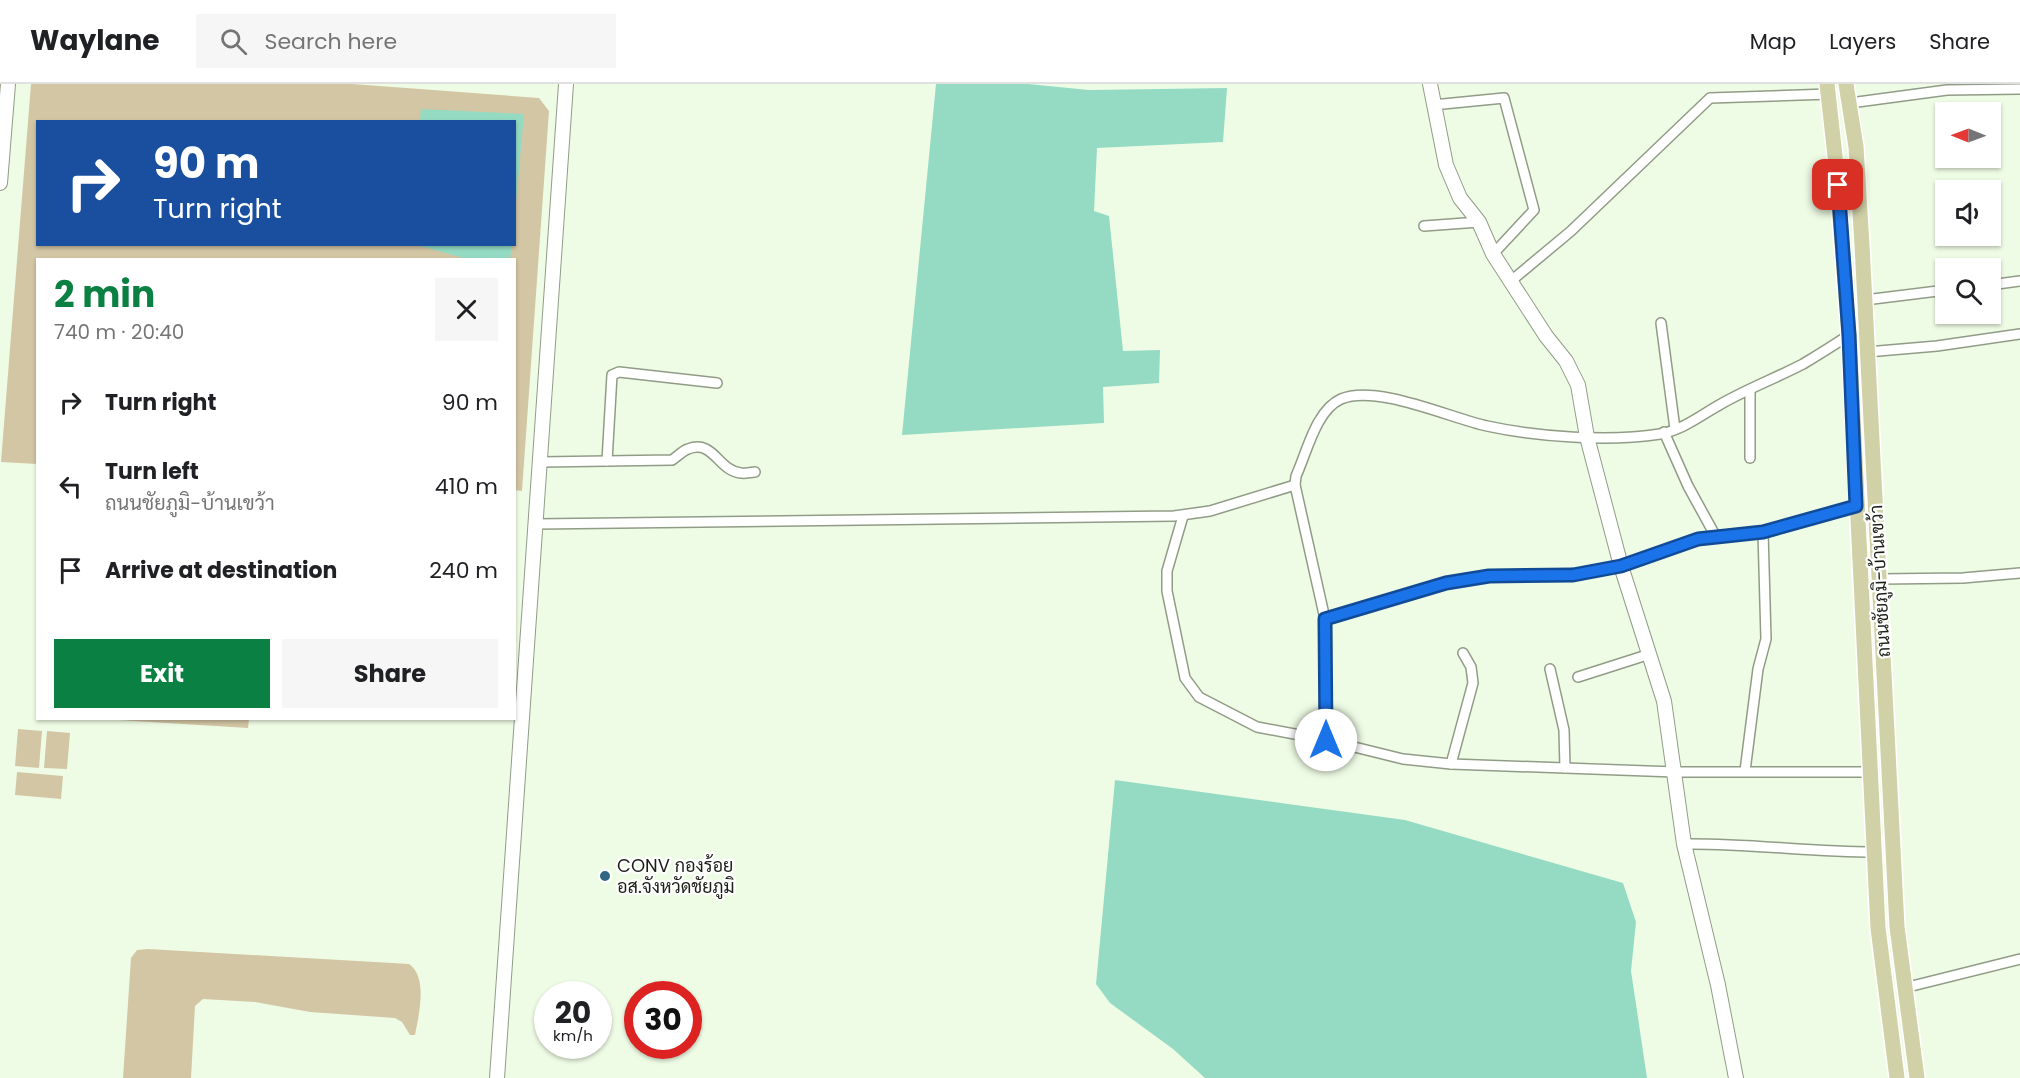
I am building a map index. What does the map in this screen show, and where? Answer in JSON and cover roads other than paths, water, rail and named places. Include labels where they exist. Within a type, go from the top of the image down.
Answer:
[{"type":"main road","name":"ถนนชัยภูมิ-บ้านเขว้า","points":[[1846,84],[1856,147],[1898,927],[1917,1078]]},
{"type":"main road","name":"ถนนชัยภูมิ-บ้านเขว้า","points":[[1828,89],[1849,335],[1874,852],[1885,995],[1897,1078]]},
{"type":"main road","points":[[1867,721],[1887,717]]},
{"type":"street","points":[[0,183],[8,84]]},
{"type":"street","points":[[497,1078],[566,84]]},
{"type":"street","points":[[1431,84],[1433,105],[1446,165],[1460,198],[1479,222],[1493,254],[1570,369],[1578,386],[1587,437],[1621,566],[1664,701],[1684,844],[1718,985],[1736,1078]]},
{"type":"street","points":[[1511,281],[1571,231],[1710,98],[1828,89]]},
{"type":"street","points":[[1850,103],[1947,90],[2020,89]]},
{"type":"street","points":[[1433,105],[1504,98],[1534,210],[1493,254]]},
{"type":"street","points":[[1424,226],[1479,222]]},
{"type":"street","points":[[2001,284],[2020,281]]},
{"type":"street","points":[[1865,300],[1935,291]]},
{"type":"street","points":[[1661,323],[1676,429]]},
{"type":"street","points":[[1867,352],[1937,346],[2020,334]]},
{"type":"street","points":[[1326,740],[1325,619],[1295,485],[1296,476],[1326,409],[1342,398],[1368,397],[1408,401],[1488,426],[1547,435],[1587,437],[1664,432],[1676,429],[1802,364],[1849,335]]},
{"type":"street","points":[[606,461],[612,375],[619,372],[717,383]]},
{"type":"street","points":[[1750,390],[1750,458]]},
{"type":"street","points":[[1664,432],[1688,486],[1716,537]]},
{"type":"street","points":[[541,462],[672,460],[685,450],[697,446],[709,449],[728,468],[740,473],[755,472]]},
{"type":"street","points":[[536,524],[1183,516],[1210,511],[1295,485]]},
{"type":"street","points":[[1325,619],[1446,583],[1489,576],[1573,575],[1621,566],[1698,539],[1763,532],[1856,506]]},
{"type":"street","points":[[1183,516],[1167,571],[1167,581],[1185,678],[1199,697],[1257,727],[1326,740],[1403,759],[1451,764],[1675,772],[1871,772]]},
{"type":"street","points":[[1745,771],[1758,669],[1766,639],[1763,532]]},
{"type":"street","points":[[1881,579],[1963,578],[2020,573]]},
{"type":"street","points":[[1451,764],[1473,684],[1471,668],[1462,653]]},
{"type":"street","points":[[1578,676],[1650,654]]},
{"type":"street","points":[[1550,669],[1564,730],[1565,768]]},
{"type":"street","points":[[1684,844],[1744,844],[1822,852],[1874,852]]},
{"type":"street","points":[[1904,988],[2020,959]]},
{"type":"water","points":[[936,84],[1028,84],[1089,90],[1227,88],[1223,142],[1097,148],[1094,211],[1109,216],[1123,351],[1160,350],[1159,383],[1103,387],[1104,423],[902,435]]},
{"type":"water","points":[[421,109],[524,114],[516,203],[516,120],[420,120]]},
{"type":"water","points":[[421,246],[512,246],[510,258],[463,258]]},
{"type":"water","points":[[1115,780],[1405,820],[1623,883],[1636,922],[1631,971],[1647,1078],[1205,1078],[1173,1049],[1110,1003],[1096,984]]},
{"type":"place","name":"CONV กองร้อย อส.จังหวัดชัยภูมิ","points":[[605,876]]}]
